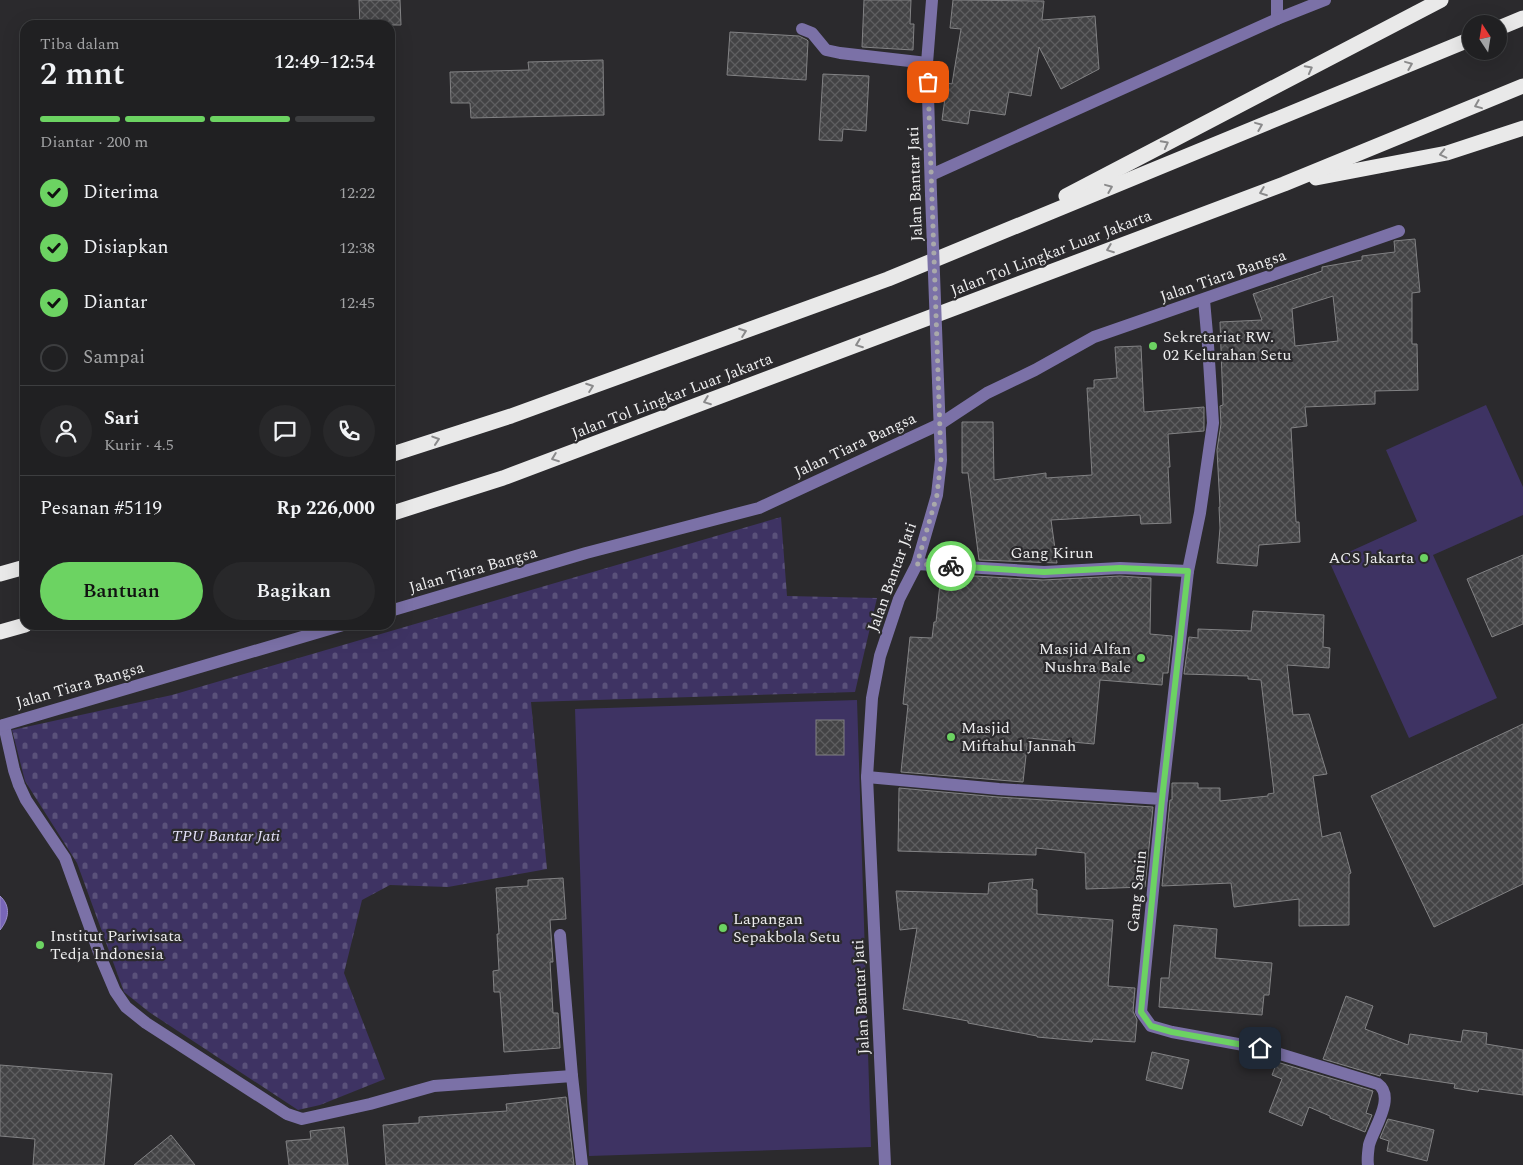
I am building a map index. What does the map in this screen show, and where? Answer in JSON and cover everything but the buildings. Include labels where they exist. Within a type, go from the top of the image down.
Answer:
[{"type":"highway","points":[[983,240],[1441,0]]},
{"type":"highway","points":[[1508,24],[1523,18]]},
{"type":"highway","points":[[395,453],[511,416],[888,279],[1462,43]]},
{"type":"highway","name":"Jalan Tol Lingkar Luar Jakarta","points":[[395,512],[503,478],[1284,184],[1523,86]]},
{"type":"highway","points":[[1284,184],[1447,154],[1523,128]]},
{"type":"highway","points":[[0,574],[20,568]]},
{"type":"highway","points":[[0,632],[20,626]]},
{"type":"street","name":"Jalan Bantar Jati","points":[[885,1165],[868,777],[872,698],[880,656],[899,599],[917,564],[937,495],[940,476],[940,424],[927,63],[932,0]]},
{"type":"street","points":[[1277,0],[1277,19]]},
{"type":"street","points":[[930,175],[1277,19],[1325,0]]},
{"type":"street","points":[[802,29],[812,33],[826,50],[927,63]]},
{"type":"street","name":"Jalan Tiara Bangsa","points":[[395,610],[586,553],[759,508],[940,424],[987,393],[1035,370],[1094,337],[1399,231]]},
{"type":"street","name":"Gang Sanin","points":[[1204,300],[1213,423],[1200,512],[1188,571],[1162,799],[1141,1012],[1151,1026],[1172,1032],[1260,1048],[1378,1084],[1382,1087],[1385,1105],[1369,1145],[1368,1165]]},
{"type":"street","name":"Gang Kirun","points":[[917,564],[1044,572],[1120,568],[1188,571]]},
{"type":"street","name":"Jalan Tiara Bangsa","points":[[2,726],[325,630]]},
{"type":"street","points":[[2,726],[19,785],[26,800],[65,858],[108,975],[126,1007],[146,1023],[287,1114],[302,1119],[370,1104],[434,1086],[572,1076]]},
{"type":"street","points":[[868,777],[999,789],[1162,799]]},
{"type":"street","points":[[560,935],[582,1165]]},
{"type":"green space","points":[[1486,405],[1523,487],[1523,515],[1433,555],[1497,698],[1409,738],[1329,561],[1417,521],[1386,450]]},
{"type":"green space","name":"TPU Bantar Jati","points":[[781,517],[787,596],[877,598],[855,692],[531,702],[547,869],[448,887],[390,885],[362,900],[344,973],[385,1079],[320,1105],[298,1110],[149,1012],[124,992],[77,863],[25,781],[12,730],[172,695]]},
{"type":"green space","name":"Lapangan Sepakbola Setu","points":[[857,700],[871,1147],[589,1156],[575,709]]},
{"type":"shaded area","points":[[0,896],[6,904],[8,913],[0,930]]},
{"type":"way so far","points":[[928,82],[941,460],[937,495],[917,564],[951,566]]},
{"type":"place","name":"Sekretariat RW. 02 Kelurahan Setu","points":[[1153,346]]},
{"type":"place","name":"ACS Jakarta","points":[[1424,558]]},
{"type":"place","name":"Masjid Alfan Nushra Bale","points":[[1141,658]]},
{"type":"place","name":"Masjid Miftahul Jannah","points":[[951,737]]},
{"type":"place","name":"Lapangan Sepakbola Setu","points":[[723,928]]},
{"type":"place","name":"Institut Pariwisata Tedja Indonesia","points":[[40,945]]},
{"type":"route","points":[[951,566],[1044,572],[1120,568],[1188,571],[1162,799],[1141,1012],[1151,1026],[1172,1032],[1260,1048]]}]
